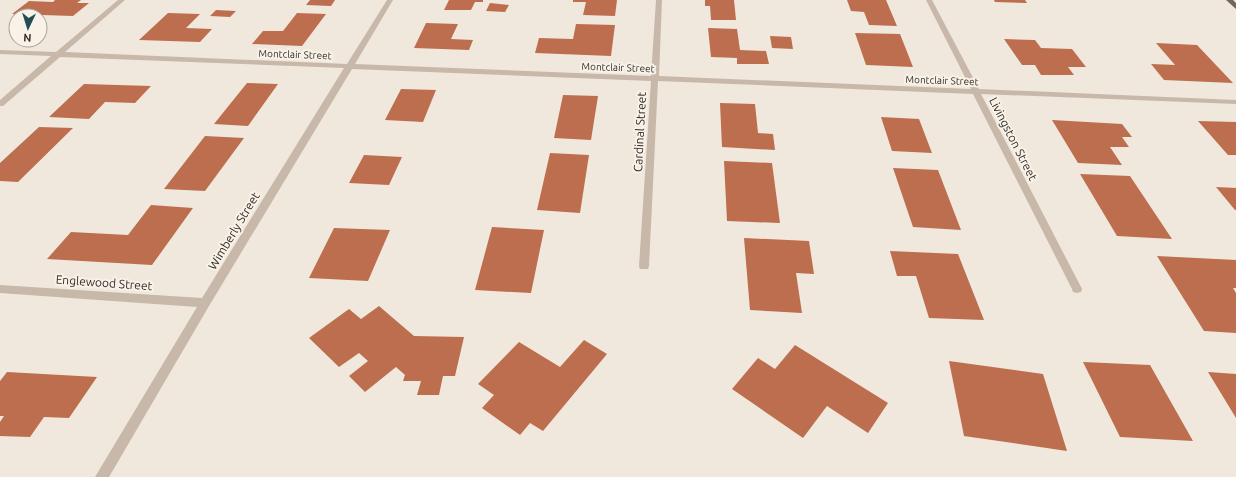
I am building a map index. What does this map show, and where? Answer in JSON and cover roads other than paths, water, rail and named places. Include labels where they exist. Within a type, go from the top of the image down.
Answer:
[{"type":"main road","points":[[1228,0],[1236,7]]},
{"type":"street","points":[[0,104],[122,0]]},
{"type":"street","name":"Wimberly Street","points":[[102,477],[205,303],[390,0]]},
{"type":"street","name":"Cardinal Street","points":[[644,266],[659,0]]},
{"type":"street","name":"Livingston Street","points":[[929,0],[1077,288]]},
{"type":"street","name":"Montclair Street","points":[[0,52],[1236,102]]},
{"type":"street","name":"Englewood Street","points":[[0,289],[205,303]]}]
